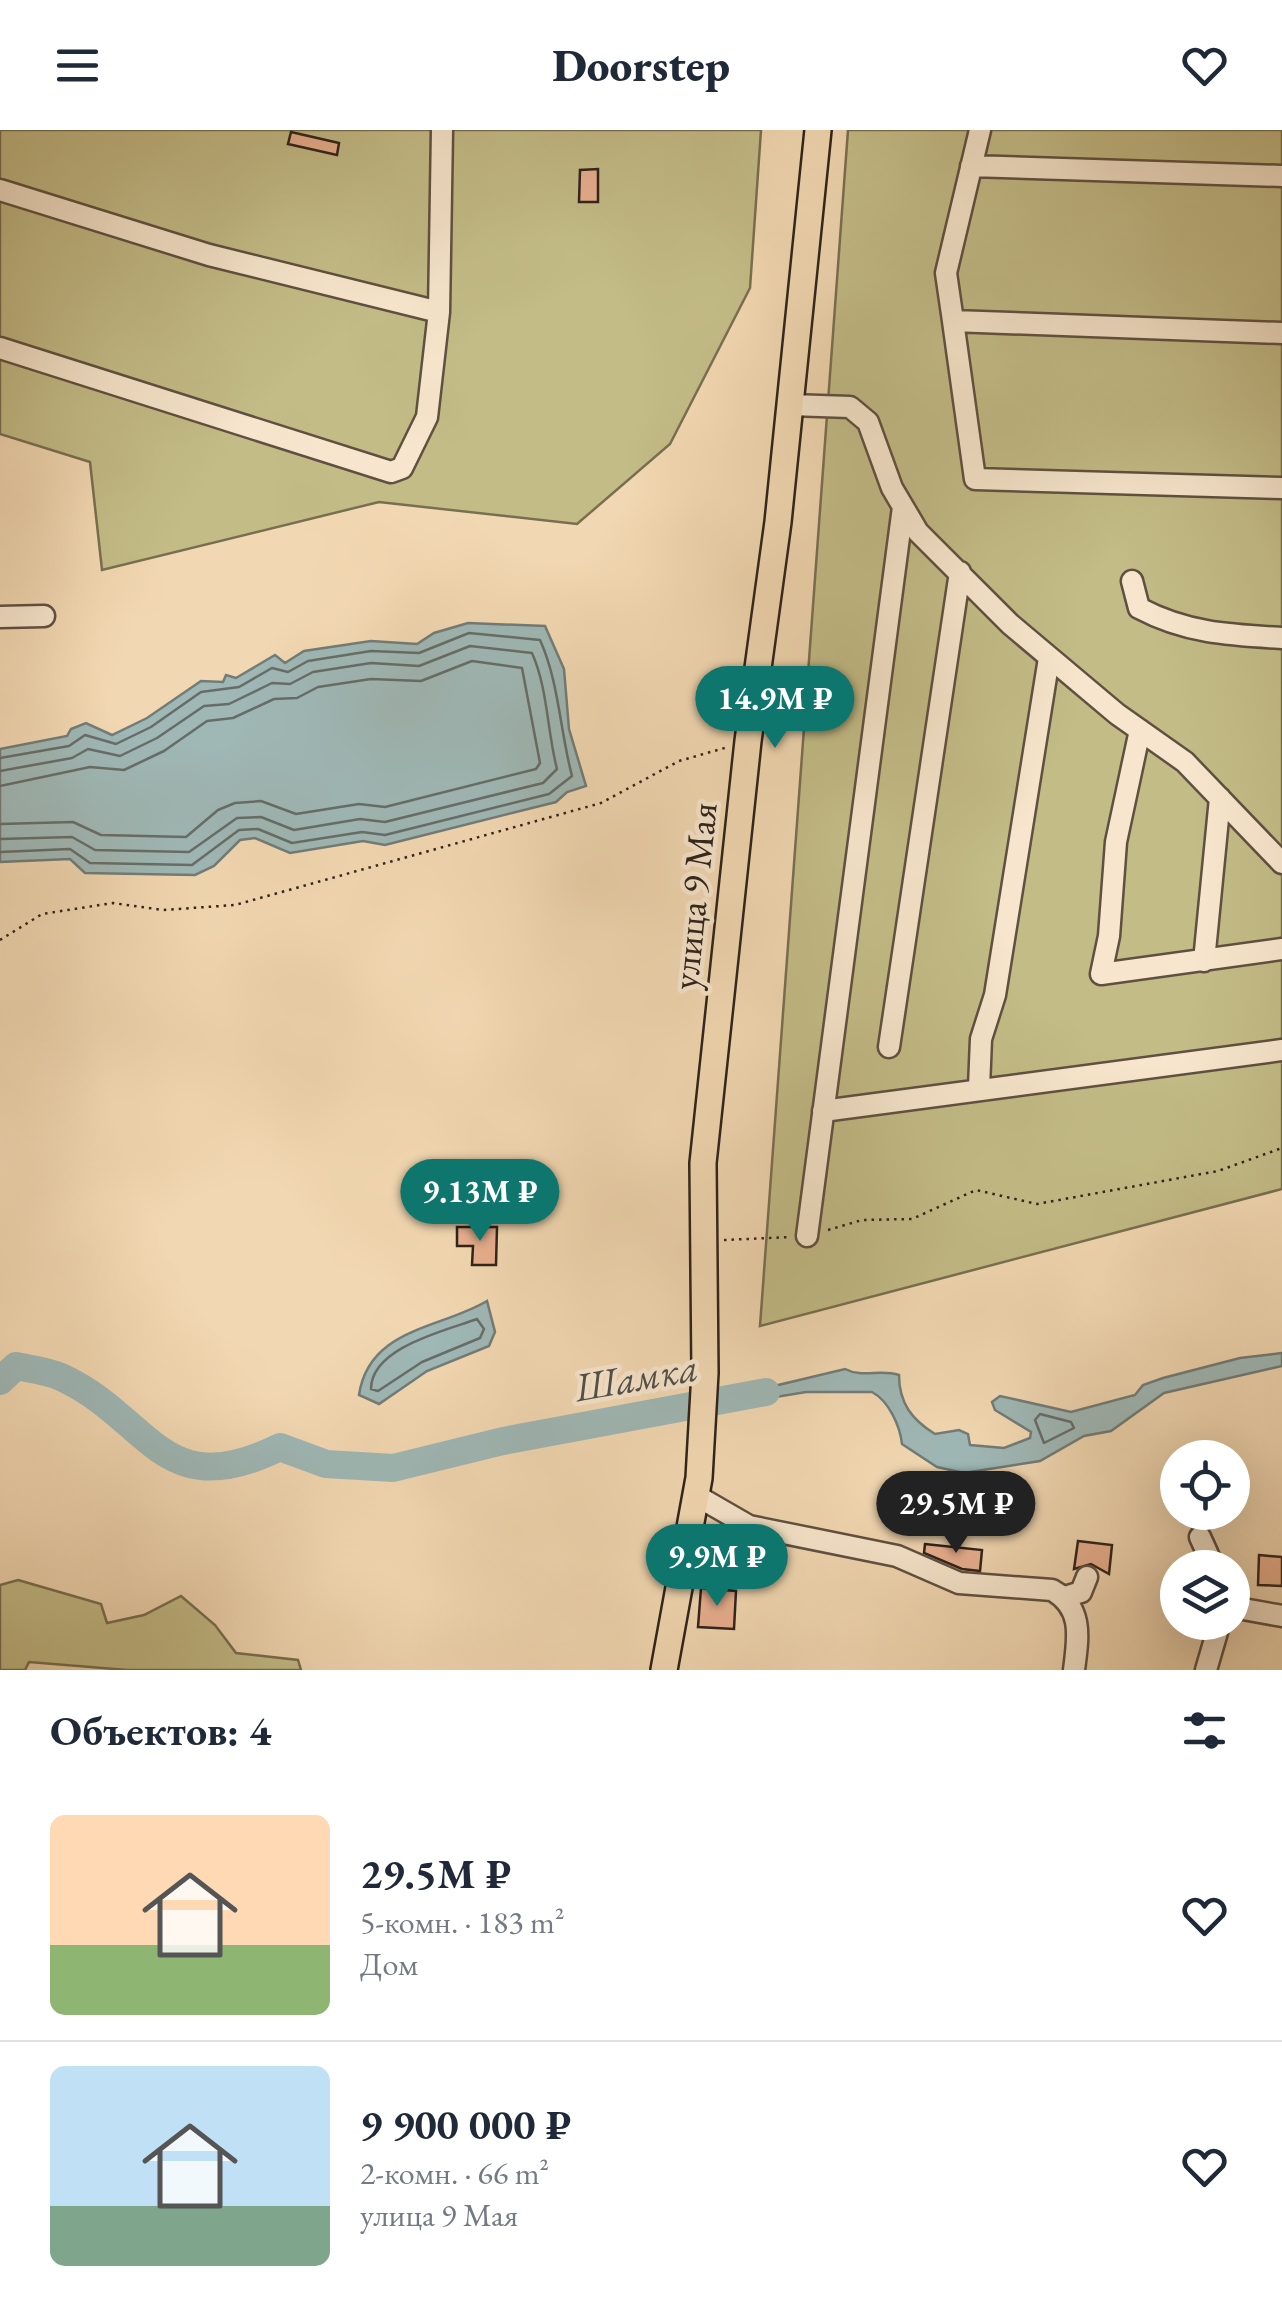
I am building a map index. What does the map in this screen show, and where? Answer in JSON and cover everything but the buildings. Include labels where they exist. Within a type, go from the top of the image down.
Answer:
[{"type":"main road","name":"улица 9 Мая","points":[[664,1670],[697,1496],[704,1373],[702,1163],[818,130]]},
{"type":"lane","points":[[0,348],[391,472],[402,468],[427,417],[439,312],[442,130]]},
{"type":"lane","points":[[980,130],[946,272],[975,479],[1282,488]]},
{"type":"lane","points":[[971,166],[1282,176]]},
{"type":"lane","points":[[0,190],[209,254],[439,312]]},
{"type":"lane","points":[[954,321],[1282,333]]},
{"type":"lane","points":[[790,405],[850,407],[868,422],[918,532],[1049,658],[1185,762],[1282,862]]},
{"type":"lane","points":[[806,1236],[904,507]]},
{"type":"lane","points":[[889,1047],[960,572]]},
{"type":"lane","points":[[1132,581],[1139,608],[1174,626],[1214,634],[1282,638]]},
{"type":"lane","points":[[0,617],[44,616]]},
{"type":"lane","points":[[979,1087],[981,1039],[995,995],[1049,658]]},
{"type":"lane","points":[[1140,730],[1116,842],[1109,936],[1101,974],[1282,949]]},
{"type":"lane","points":[[1204,961],[1220,798]]},
{"type":"lane","points":[[823,1110],[1282,1050]]},
{"type":"lane","points":[[697,1496],[749,1526],[897,1556],[959,1583],[1041,1588],[1065,1597],[1081,1592],[1088,1577]]},
{"type":"lane","points":[[1200,1536],[1206,1550]]},
{"type":"lane","points":[[1065,1597],[1078,1621],[1074,1670]]},
{"type":"lane","points":[[1250,1610],[1282,1616]]},
{"type":"lane","points":[[1206,1670],[1215,1640]]},
{"type":"path","points":[[0,940],[42,914],[113,903],[163,910],[234,905],[601,803],[678,762],[748,741]]},
{"type":"path","points":[[702,1241],[806,1236],[862,1220],[912,1218],[976,1190],[1037,1204],[1218,1171],[1282,1148]]},
{"type":"shaded area","points":[[0,130],[761,130],[750,288],[670,444],[577,524],[379,502],[102,570],[90,462],[0,434]]},
{"type":"shaded area","points":[[848,130],[1282,130],[1282,1189],[760,1326]]},
{"type":"shaded area","points":[[18,1580],[101,1604],[107,1623],[144,1615],[181,1596],[215,1625],[236,1653],[298,1660],[301,1670],[127,1670],[29,1662],[25,1670],[0,1670],[0,1585]]},
{"type":"water","points":[[468,623],[545,626],[564,669],[569,729],[586,786],[567,792],[556,802],[385,845],[363,841],[290,853],[255,838],[240,840],[214,866],[195,875],[85,873],[70,859],[0,862],[0,749],[67,736],[71,729],[86,723],[112,735],[147,718],[201,681],[223,682],[226,675],[236,678],[275,655],[285,663],[304,651],[371,641],[417,644],[434,633]]},
{"type":"water","points":[[487,1301],[495,1332],[489,1346],[427,1371],[379,1404],[359,1395],[365,1373],[392,1343]]},
{"type":"water","points":[[1282,1353],[1282,1366],[1164,1393],[1111,1431],[1084,1436],[1040,1461],[964,1473],[937,1467],[902,1444],[893,1415],[872,1392],[806,1392],[728,1405],[729,1392],[749,1392],[845,1369],[892,1373],[899,1375],[908,1410],[927,1429],[935,1434],[959,1430],[968,1434],[970,1445],[1004,1448],[1030,1438],[1031,1432],[995,1410],[992,1402],[1000,1396],[1071,1412],[1135,1395],[1143,1385],[1163,1378],[1240,1358]]},
{"type":"waterway","name":"Шамка","points":[[0,1381],[16,1366],[61,1377],[91,1394],[160,1450],[182,1462],[208,1467],[240,1463],[280,1447],[326,1464],[393,1468],[503,1441],[766,1392]]}]
